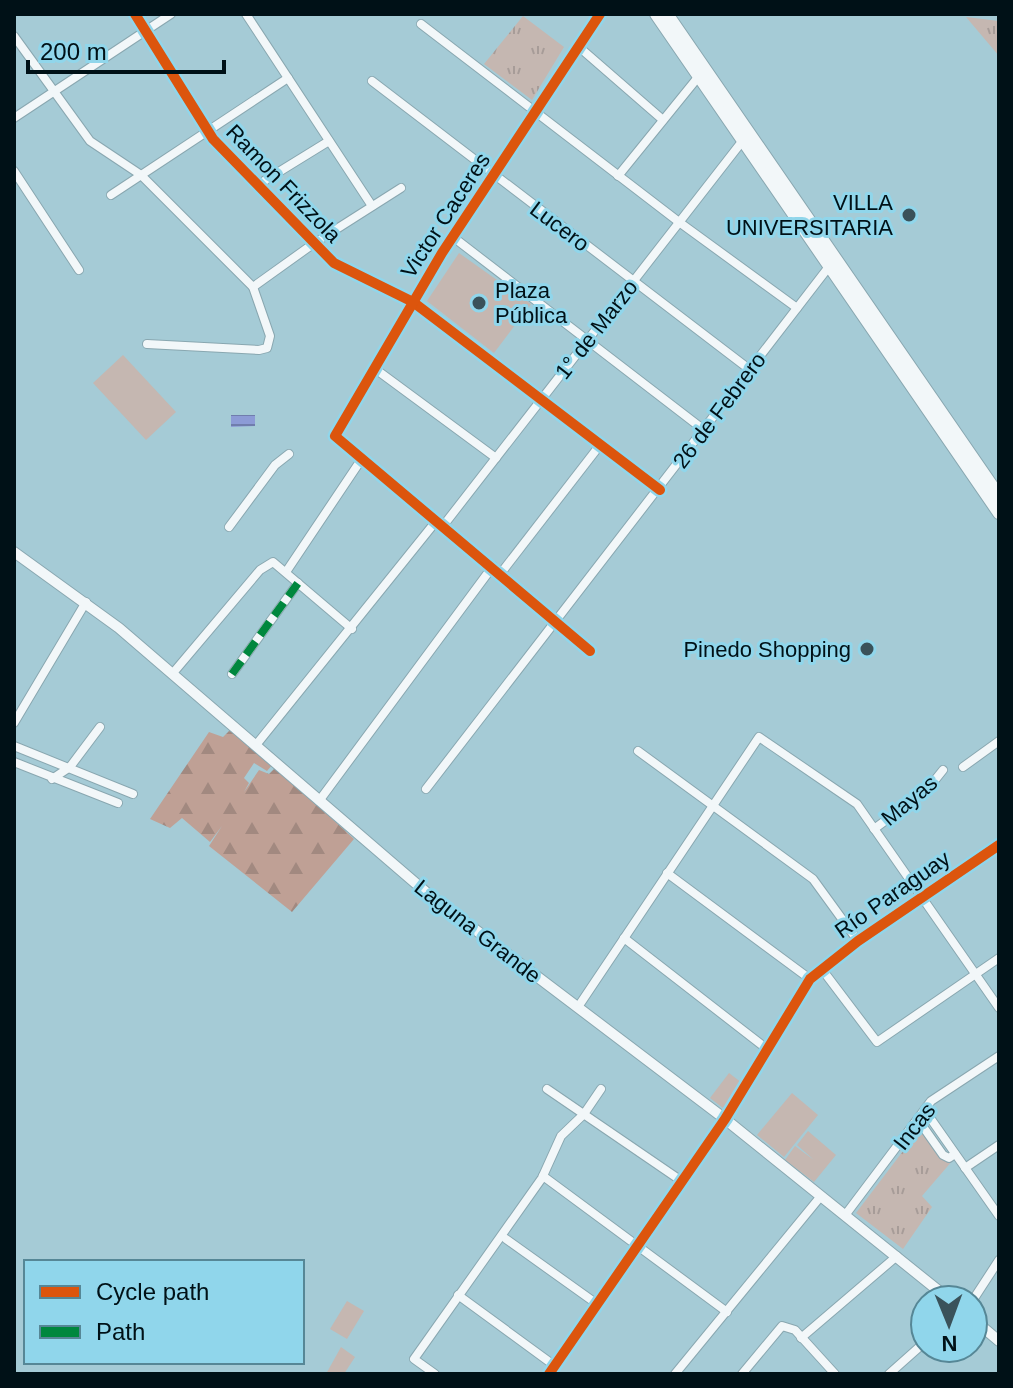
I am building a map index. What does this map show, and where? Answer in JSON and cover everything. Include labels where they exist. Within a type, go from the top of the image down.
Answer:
[{"type":"highway","points":[[656,14],[836,258],[999,496]]},
{"type":"highway","points":[[667,14],[827,268],[999,515]]},
{"type":"main road","name":"Laguna Grande","points":[[15,554],[86,602],[173,673],[427,893],[725,1119],[931,1284]]},
{"type":"street","name":"Ramon Frizzola","points":[[135,14],[207,131],[313,244],[356,277],[413,302],[660,490]]},
{"type":"street","points":[[14,118],[171,14]]},
{"type":"street","points":[[246,14],[372,206]]},
{"type":"street","name":"Victor Caceres","points":[[361,460],[338,442],[336,432],[453,237],[600,14]]},
{"type":"street","points":[[421,24],[618,176],[797,308]]},
{"type":"street","points":[[14,36],[95,146],[141,175],[253,287],[270,336],[267,348],[147,344]]},
{"type":"street","points":[[579,47],[663,120]]},
{"type":"street","points":[[618,176],[699,76]]},
{"type":"street","points":[[111,195],[288,78]]},
{"type":"street","name":"Lucero","points":[[372,81],[749,369]]},
{"type":"street","name":"1° de Marzo","points":[[256,745],[352,629],[409,550],[440,523],[496,458],[747,137]]},
{"type":"street","points":[[256,186],[329,141]]},
{"type":"street","points":[[14,171],[79,270]]},
{"type":"street","points":[[253,287],[401,188]]},
{"type":"street","points":[[453,237],[704,430]]},
{"type":"street","name":"26 de Febrero","points":[[426,789],[660,490],[836,258]]},
{"type":"street","points":[[374,368],[496,458]]},
{"type":"street","points":[[501,573],[600,445]]},
{"type":"street","points":[[229,527],[275,465],[289,454]]},
{"type":"street","points":[[286,572],[361,460],[493,566],[590,651]]},
{"type":"street","points":[[173,673],[266,565],[273,562],[352,629]]},
{"type":"street","points":[[319,801],[493,566]]},
{"type":"street","points":[[232,674],[298,583]]},
{"type":"street","points":[[14,723],[86,602]]},
{"type":"street","points":[[52,779],[70,767],[100,727]]},
{"type":"street","points":[[578,1007],[759,737],[857,804],[999,1008]]},
{"type":"street","name":"Mayas","points":[[963,767],[999,741]]},
{"type":"street","points":[[14,746],[133,794]]},
{"type":"street","points":[[638,751],[813,879],[858,941]]},
{"type":"street","points":[[14,762],[118,803]]},
{"type":"street","name":"Mayas","points":[[874,829],[927,790],[943,770]]},
{"type":"street","name":"Río Paraguay","points":[[549,1374],[725,1119],[810,979],[858,941],[999,845]]},
{"type":"street","points":[[667,873],[810,979]]},
{"type":"street","points":[[624,938],[767,1049]]},
{"type":"street","points":[[821,968],[873,1040],[881,1041],[999,958]]},
{"type":"street","name":"Incas","points":[[846,1214],[926,1112],[931,1101],[999,1056]]},
{"type":"street","points":[[547,1089],[683,1182]]},
{"type":"street","points":[[435,1374],[414,1359],[543,1176],[561,1136],[584,1114],[601,1089]]},
{"type":"street","points":[[926,1112],[999,1216]]},
{"type":"street","points":[[919,1121],[943,1155],[949,1158],[955,1154]]},
{"type":"street","points":[[965,1168],[999,1145]]},
{"type":"street","points":[[543,1176],[727,1312]]},
{"type":"street","points":[[675,1374],[821,1196]]},
{"type":"street","points":[[506,1239],[597,1304]]},
{"type":"street","points":[[801,1338],[897,1256]]},
{"type":"street","points":[[983,1284],[999,1260]]},
{"type":"street","points":[[458,1295],[555,1366]]},
{"type":"street","points":[[742,1374],[779,1328],[795,1330],[835,1374]]},
{"type":"street","points":[[889,1374],[909,1356]]},
{"type":"green space","points":[[523,16],[564,47],[532,100],[484,64]]},
{"type":"green space","points":[[966,17],[999,21],[999,56]]},
{"type":"green space","name":"Plaza Pública","points":[[459,253],[531,304],[494,353],[427,301]]},
{"type":"green space","points":[[123,355],[176,412],[146,440],[93,383]]},
{"type":"green space","points":[[229,731],[238,734],[273,764],[267,771],[254,763],[244,778],[249,783],[244,792],[259,770],[269,774],[276,767],[354,839],[292,912],[209,846],[222,826],[210,842],[182,818],[170,828],[150,819],[209,732],[223,737]]},
{"type":"green space","points":[[729,1073],[742,1083],[723,1108],[710,1098]]},
{"type":"green space","points":[[792,1093],[818,1115],[784,1157],[757,1135]]},
{"type":"green space","points":[[922,1126],[953,1160],[922,1196],[932,1207],[903,1249],[856,1213]]},
{"type":"green space","points":[[808,1131],[836,1155],[814,1182],[785,1160],[795,1146],[814,1160],[797,1145]]},
{"type":"green space","points":[[347,1301],[364,1311],[347,1339],[330,1329]]},
{"type":"green space","points":[[341,1347],[355,1357],[344,1374],[326,1374]]},
{"type":"water","points":[[231,415],[255,415],[255,426],[231,427]]},
{"type":"marked path","points":[[232,674],[298,583]]},
{"type":"cycle path","points":[[135,14],[213,139],[334,263],[413,302],[660,490]]},
{"type":"cycle path","points":[[590,651],[335,436],[442,253],[600,14]]},
{"type":"cycle path","points":[[549,1374],[725,1119],[810,979],[858,941],[999,845]]},
{"type":"place","name":"VILLA UNIVERSITARIA","points":[[909,215]]},
{"type":"place","name":"Plaza Pública","points":[[479,303]]},
{"type":"place","name":"Pinedo Shopping","points":[[867,649]]}]
